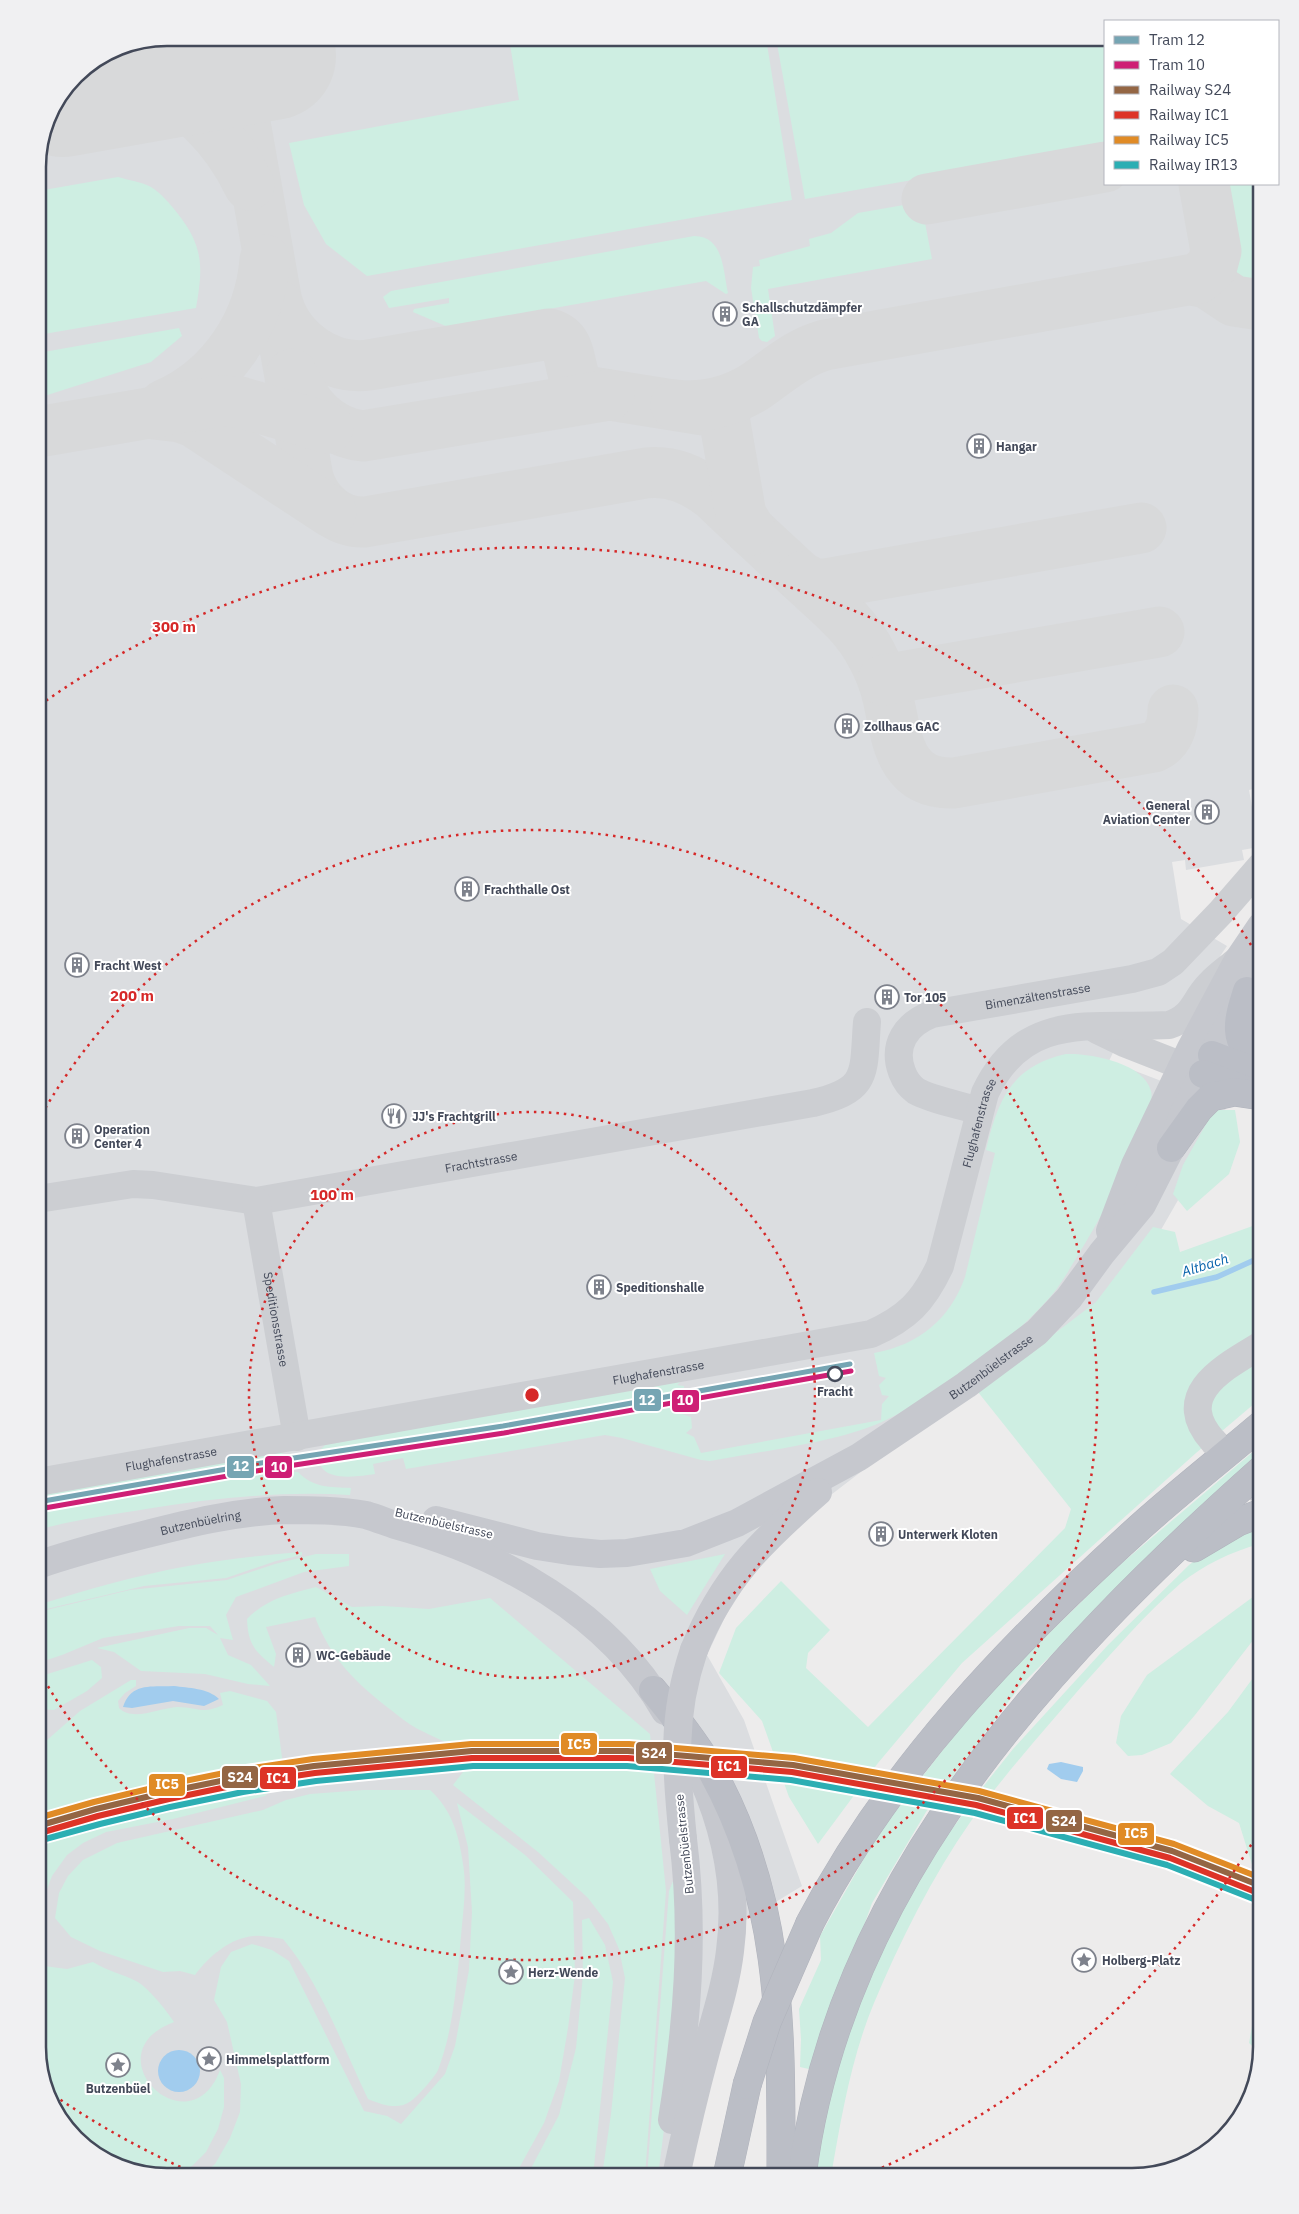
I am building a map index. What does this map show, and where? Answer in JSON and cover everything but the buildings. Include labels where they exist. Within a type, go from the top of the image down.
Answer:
[{"type":"highway","points":[[1248,991],[1238,1018],[1238,1028],[1246,1048],[1253,1054]]},
{"type":"highway","points":[[1197,1061],[1253,1072]]},
{"type":"highway","points":[[1197,1061],[1253,1091]]},
{"type":"highway","points":[[1171,1148],[1194,1119],[1199,1109],[1211,1097],[1234,1092],[1253,1095]]},
{"type":"highway","points":[[729,2168],[747,2085],[778,1995],[810,1923],[847,1858],[876,1813],[937,1733],[1041,1620],[1140,1526],[1253,1432]]},
{"type":"highway","points":[[803,2168],[810,2126],[838,2023],[853,1983],[892,1901],[947,1811],[1006,1729],[1076,1648],[1146,1578],[1253,1478]]},
{"type":"highway","points":[[1146,1578],[1221,1531],[1253,1516]]},
{"type":"highway","points":[[653,1690],[692,1740],[709,1766],[738,1825],[757,1884],[774,1964],[778,2006],[781,2058],[781,2168]]},
{"type":"main road","name":"Flughafenstrasse","points":[[1197,1061],[1226,1032],[1248,991],[1250,963]]},
{"type":"main road","name":"Flughafenstrasse","points":[[1197,1061],[1250,963]]},
{"type":"main road","name":"Butzenbüelstrasse","points":[[367,1516],[388,1510],[406,1512],[537,1546],[600,1554],[627,1553],[678,1544],[710,1535],[737,1523],[859,1457],[966,1386],[1037,1332],[1070,1298],[1102,1253],[1142,1205],[1171,1148],[1183,1115],[1197,1061]]},
{"type":"main road","name":"Butzenbüelstrasse","points":[[1102,1253],[1135,1165],[1197,1061]]},
{"type":"main road","name":"Butzenbüelstrasse","points":[[666,2168],[685,2031],[689,1978],[689,1897],[676,1746],[680,1701],[694,1650],[720,1595],[747,1558],[774,1530],[859,1457]]},
{"type":"main road","name":"Butzenbüelring","points":[[46,1562],[88,1549],[208,1518],[283,1510],[318,1510],[367,1516]]},
{"type":"main road","points":[[367,1516],[481,1554],[526,1578],[586,1620],[625,1656],[653,1690],[693,1758],[718,1817],[729,1865],[732,1908],[730,1950],[726,1973],[690,2111],[678,2168]]},
{"type":"street","name":"Bimenzältenstrasse","points":[[979,1111],[920,1093],[909,1085],[902,1071],[898,1054],[900,1041],[911,1026],[932,1014],[1132,979],[1158,972],[1182,953],[1253,876]]},
{"type":"street","name":"Flughafenstrasse","points":[[46,1481],[871,1334],[895,1323],[914,1308],[930,1289],[940,1266],[979,1111],[992,1080],[1012,1054],[1026,1044],[1055,1030],[1066,1027],[1135,1027],[1168,1025],[1179,1021],[1192,1010],[1209,984],[1250,963]]},
{"type":"street","name":"Frachtstrasse","points":[[46,1198],[134,1184],[153,1185],[256,1201],[827,1100],[849,1091],[860,1079],[863,1071],[867,1022]]},
{"type":"street","name":"Flughafenstrasse","points":[[1092,1027],[1124,1043],[1197,1061]]},
{"type":"street","name":"Flughafenstrasse","points":[[1135,1027],[1197,1061]]},
{"type":"street","name":"Speditionsstrasse","points":[[256,1201],[297,1437]]},
{"type":"street","points":[[1214,1441],[1203,1426],[1197,1406],[1202,1388],[1209,1380],[1237,1359],[1253,1350]]},
{"type":"shaded area","points":[[159,47],[1104,47],[1104,185],[1253,185],[1253,789],[1249,790],[1253,813],[1253,848],[1242,850],[1244,860],[1186,870],[1185,860],[1172,862],[1181,919],[1227,946],[1184,1010],[1131,1015],[1109,1061],[1227,1106],[1201,1160],[1162,1228],[1143,1254],[1106,1296],[957,1406],[866,1468],[823,1501],[779,1543],[744,1587],[725,1617],[707,1655],[744,1720],[802,1886],[741,1923],[688,2168],[159,2167],[143,2165],[114,2155],[87,2138],[67,2114],[53,2086],[47,2063],[46,2047],[47,151],[55,121],[71,93],[87,76],[121,55]]},
{"type":"green space","points":[[510,47],[767,47],[792,200],[367,276],[326,244],[304,205],[289,143],[519,100]]},
{"type":"green space","points":[[778,47],[1104,47],[1104,146],[805,199]]},
{"type":"green space","points":[[118,177],[143,184],[155,190],[169,203],[187,226],[197,248],[200,281],[196,308],[47,333],[47,189]]},
{"type":"green space","points":[[1215,185],[1253,185],[1253,283],[1233,286]]},
{"type":"green space","points":[[921,202],[932,259],[768,289],[775,336],[767,342],[759,338],[751,288],[753,267],[760,266],[759,260],[810,246],[809,239],[831,233],[858,213]]},
{"type":"green space","points":[[694,236],[704,238],[717,248],[723,265],[728,293],[726,294],[706,281],[448,327],[413,312],[414,309],[449,303],[449,298],[389,308],[383,297],[391,291]]},
{"type":"green space","points":[[179,328],[182,336],[151,362],[47,395],[47,351]]},
{"type":"green space","points":[[1066,1054],[1089,1055],[1115,1062],[1138,1073],[1146,1081],[1151,1091],[1150,1107],[1131,1158],[1084,1246],[1048,1299],[1011,1336],[982,1359],[951,1381],[889,1419],[846,1435],[710,1461],[605,1435],[406,1469],[403,1458],[373,1464],[375,1474],[362,1476],[347,1477],[333,1475],[322,1468],[318,1452],[325,1445],[684,1378],[677,1385],[684,1386],[684,1398],[688,1410],[682,1414],[691,1417],[692,1428],[686,1433],[694,1437],[701,1453],[881,1420],[882,1404],[889,1396],[882,1395],[879,1385],[886,1378],[879,1376],[874,1353],[905,1344],[919,1337],[931,1328],[951,1305],[965,1277],[995,1153],[986,1150],[1002,1100],[1020,1076],[1032,1067],[1048,1059]]},
{"type":"green space","points":[[1214,1110],[1235,1110],[1240,1142],[1229,1174],[1187,1211],[1173,1194],[1183,1165]]},
{"type":"green space","points":[[1253,1226],[1253,1405],[1196,1453],[962,1663],[878,1763],[818,1844],[789,1797],[762,1721],[719,1673],[736,1628],[781,1581],[830,1630],[808,1653],[806,1668],[868,1727],[1065,1528],[1071,1509],[978,1392],[1096,1302],[1153,1227],[1175,1232],[1180,1252]]},
{"type":"green space","points":[[279,1452],[289,1456],[293,1472],[298,1472],[316,1484],[351,1488],[350,1495],[299,1494],[222,1499],[171,1505],[64,1523],[46,1528],[46,1492]]},
{"type":"green space","points":[[1253,1452],[1253,1465],[1120,1587],[1021,1685],[926,1812],[872,1903],[813,2070],[800,2067],[799,2009],[821,1960],[820,1936],[878,1834],[983,1698],[1115,1569]]},
{"type":"green space","points":[[1253,1528],[1253,1546],[1228,1555],[1199,1570],[1181,1583],[1142,1620],[1082,1686],[997,1786],[957,1842],[918,1910],[874,2003],[853,2067],[833,2168],[815,2168],[827,2095],[861,1991],[929,1860],[1013,1749],[1108,1645],[1189,1565],[1219,1542]]},
{"type":"green space","points":[[302,1552],[302,1555],[276,1561],[226,1578],[144,1586],[46,1609],[46,1602],[151,1574],[216,1561]]},
{"type":"green space","points":[[316,1554],[349,1554],[349,1566],[304,1572],[236,1597],[226,1615],[233,1640],[220,1638],[228,1655],[251,1665],[270,1686],[248,1684],[205,1674],[141,1671],[114,1652],[97,1648],[189,1628],[206,1628],[218,1635],[210,1626],[179,1626],[103,1638],[46,1660],[46,1610],[130,1590],[227,1580],[275,1564]]},
{"type":"green space","points":[[725,1554],[687,1615],[660,1591],[650,1569]]},
{"type":"green space","points":[[316,1587],[352,1607],[383,1606],[429,1609],[490,1598],[650,1734],[666,1891],[646,2168],[603,2167],[611,2114],[625,1978],[619,1949],[608,1924],[588,1898],[538,1852],[453,1785],[463,1772],[468,1752],[413,1726],[367,1690],[337,1658],[321,1632],[315,1617],[266,1627],[276,1654],[274,1667],[257,1652],[249,1635],[247,1619],[270,1602]]},
{"type":"green space","points":[[1253,1597],[1253,1640],[1195,1715],[1171,1743],[1142,1755],[1128,1756],[1116,1743],[1121,1716],[1147,1675]]},
{"type":"green space","points":[[92,1660],[101,1667],[102,1678],[87,1691],[54,1710],[46,1710],[46,1674]]},
{"type":"green space","points":[[1253,1678],[1253,1868],[1239,1823],[1208,1806],[1170,1774],[1228,1712]]},
{"type":"green space","points":[[131,1680],[136,1680],[136,1686],[125,1693],[118,1701],[119,1708],[131,1714],[177,1707],[209,1710],[223,1705],[220,1693],[230,1691],[267,1701],[276,1712],[283,1765],[278,1783],[265,1796],[173,1819],[106,1832],[83,1843],[67,1855],[52,1876],[46,1892],[46,1741],[80,1711]]},
{"type":"green space","points":[[364,1790],[430,1790],[438,1798],[449,1815],[457,1833],[463,1864],[465,1882],[464,1909],[456,1987],[448,2038],[438,2070],[430,2082],[406,2104],[389,2106],[368,2099],[320,1995],[309,1975],[283,1939],[257,1936],[237,1940],[213,1955],[195,1975],[180,1971],[163,1972],[100,1951],[71,1937],[55,1918],[59,1893],[68,1876],[83,1860],[117,1843],[263,1810],[286,1800],[310,1794]]},
{"type":"green space","points":[[457,1803],[525,1855],[573,1902],[575,1975],[559,2081],[544,2123],[519,2167],[211,2167],[230,2138],[240,2112],[241,2084],[227,2022],[214,2000],[221,1967],[231,1952],[252,1944],[272,1950],[289,1961],[364,2111],[387,2116],[401,2124],[445,2074],[455,2046],[469,1970],[472,1912],[468,1847]]},
{"type":"green space","points":[[678,1869],[672,2067],[659,2168],[648,2168],[669,1891]]},
{"type":"green space","points":[[589,1918],[605,1945],[613,1982],[594,2167],[532,2167],[559,2115],[576,2048],[583,1975],[582,1920]]},
{"type":"green space","points":[[93,1962],[141,1984],[167,2012],[174,2022],[150,2037],[141,2054],[143,2073],[154,2088],[170,2099],[188,2101],[206,2093],[220,2070],[224,2078],[224,2107],[218,2129],[206,2152],[192,2166],[159,2167],[128,2161],[114,2155],[87,2138],[67,2114],[53,2086],[47,2063],[46,1966],[67,1969]]},
{"type":"green space","points":[[1253,2021],[1253,2047],[1249,2043]]},
{"type":"water","points":[[174,1686],[204,1691],[219,1699],[204,1706],[173,1701],[132,1708],[123,1707],[131,1693],[143,1687]]},
{"type":"water","points":[[1061,1762],[1083,1767],[1077,1782],[1061,1779],[1047,1769],[1049,1764]]},
{"type":"water","points":[[179,2050],[194,2056],[200,2071],[194,2086],[179,2092],[164,2086],[158,2071],[164,2056]]},
{"type":"waterway","name":"Altbach","points":[[1154,1292],[1217,1277],[1253,1261]]},
{"type":"taxiway","points":[[101,86],[124,80],[143,70],[160,57],[168,47]]},
{"type":"taxiway","points":[[232,47],[308,478],[316,496],[329,510],[346,519],[365,522],[646,473],[656,472],[682,477],[713,495],[834,608],[859,635],[875,661],[882,677],[898,743],[904,756],[911,768],[922,776],[936,782],[954,783],[1154,747],[1167,736],[1173,710]]},
{"type":"taxiway","points":[[82,90],[115,84],[135,84],[153,88],[171,96],[188,107],[217,136],[230,152],[249,185]]},
{"type":"taxiway","points":[[927,199],[1104,167]]},
{"type":"taxiway","points":[[676,405],[697,406],[718,403],[747,392],[797,357],[825,345],[1199,278],[1212,266],[1216,251],[1204,185]]},
{"type":"taxiway","points":[[164,405],[204,381],[234,347],[246,327],[255,306],[262,283],[265,260]]},
{"type":"taxiway","points":[[1192,280],[1207,283],[1234,301],[1253,304]]},
{"type":"taxiway","points":[[278,305],[284,319],[302,342],[313,351],[340,363],[369,365],[549,334],[558,338],[564,344],[568,352],[574,377],[578,385],[585,391],[716,412],[725,423],[741,515],[750,530]]},
{"type":"taxiway","points":[[292,374],[304,396],[319,415],[339,429],[363,436],[609,395]]},
{"type":"taxiway","points":[[47,430],[219,401],[240,402],[328,428]]},
{"type":"taxiway","points":[[153,414],[180,417],[194,422],[331,512]]},
{"type":"taxiway","points":[[801,577],[814,584],[825,584],[1141,528]]},
{"type":"taxiway","points":[[883,680],[1159,632]]},
{"type":"runway","points":[[72,91],[272,56]]},
{"type":"tunnel","points":[[1213,1441],[1253,1483]]},
{"type":"tram line","name":"12","points":[[46,1501],[261,1463],[503,1426],[850,1364]]},
{"type":"tram line","name":"10","points":[[46,1508],[262,1470],[504,1433],[851,1371]]},
{"type":"rail line","name":"IC5","points":[[46,1816],[165,1785],[239,1770],[313,1759],[471,1744],[629,1744],[794,1758],[979,1791],[1174,1844],[1253,1875]]},
{"type":"rail line","name":"S24","points":[[46,1824],[96,1809],[167,1792],[240,1777],[314,1766],[472,1751],[628,1751],[793,1765],[978,1798],[1172,1851],[1253,1883]]},
{"type":"rail line","name":"IC1","points":[[46,1831],[98,1816],[169,1799],[241,1784],[315,1773],[472,1758],[628,1758],[792,1772],[976,1805],[1170,1858],[1253,1891]]},
{"type":"rail line","name":"IR13","points":[[46,1839],[170,1807],[243,1792],[316,1781],[473,1766],[627,1766],[791,1780],[975,1813],[1167,1865],[1253,1899]]},
{"type":"place","name":"Schallschutzdämpfer GA","points":[[725,314]]},
{"type":"place","name":"Hangar","points":[[979,446]]},
{"type":"place","name":"Zollhaus GAC","points":[[847,726]]},
{"type":"place","name":"General Aviation Center","points":[[1207,812]]},
{"type":"place","name":"Frachthalle Ost","points":[[467,889]]},
{"type":"place","name":"Fracht West","points":[[77,965]]},
{"type":"place","name":"Tor 105","points":[[887,997]]},
{"type":"place","name":"JJ's Frachtgrill","points":[[394,1116]]},
{"type":"place","name":"Operation Center 4","points":[[77,1136]]},
{"type":"place","name":"Speditionshalle","points":[[599,1287]]},
{"type":"place","name":"Fracht","points":[[835,1374]]},
{"type":"place","name":"Unterwerk Kloten","points":[[881,1534]]},
{"type":"place","name":"WC-Gebäude","points":[[298,1655]]},
{"type":"place","name":"Holberg-Platz","points":[[1084,1960]]},
{"type":"place","name":"Herz-Wende","points":[[511,1972]]},
{"type":"place","name":"Himmelsplattform","points":[[209,2059]]},
{"type":"place","name":"Butzenbüel","points":[[118,2065]]}]
